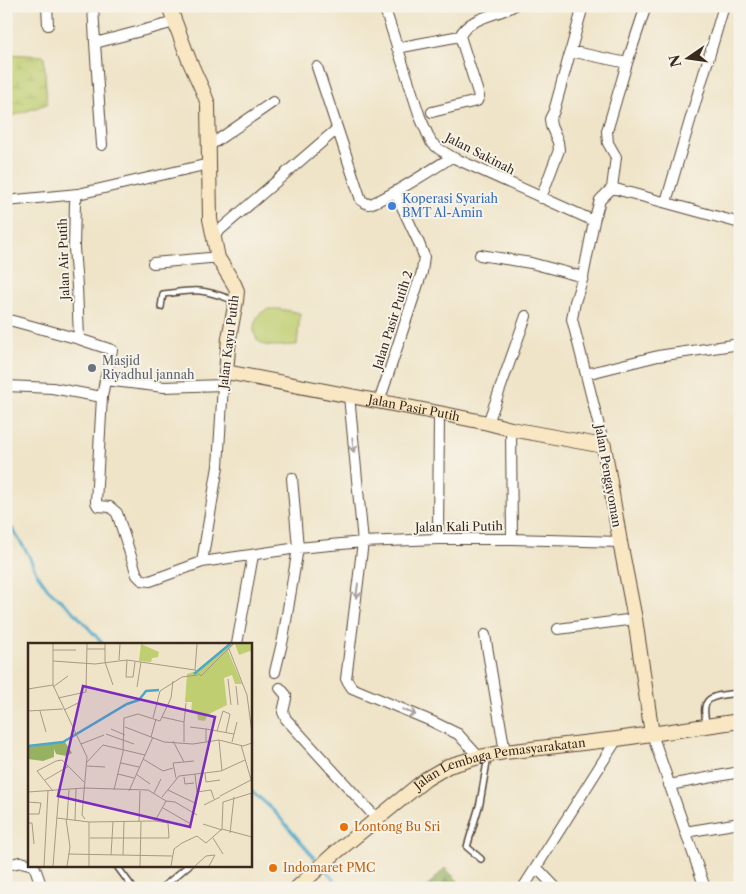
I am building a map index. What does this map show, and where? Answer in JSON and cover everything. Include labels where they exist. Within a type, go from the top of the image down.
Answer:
[{"type":"street","points":[[47,6],[48,24]]},
{"type":"street","points":[[93,6],[102,145]]},
{"type":"street","name":"Jalan Kayu Putih","points":[[169,6],[208,104],[210,219],[218,258],[237,291],[224,378],[218,466],[202,562]]},
{"type":"street","name":"Jalan Sakinah","points":[[384,6],[420,117],[431,142],[452,157],[594,221]]},
{"type":"street","points":[[432,112],[477,101],[479,96],[460,36],[463,29],[470,24],[512,6]]},
{"type":"street","points":[[541,198],[559,150],[550,119],[554,111],[583,6]]},
{"type":"street","points":[[646,6],[627,63],[608,131],[608,143],[616,157],[612,188],[740,223]]},
{"type":"street","points":[[666,202],[723,8]]},
{"type":"street","points":[[95,43],[175,22]]},
{"type":"street","points":[[397,48],[460,36]]},
{"type":"street","points":[[570,51],[627,63]]},
{"type":"street","points":[[317,67],[361,200],[367,204],[395,192],[452,157]]},
{"type":"street","points":[[209,146],[273,102]]},
{"type":"street","points":[[213,236],[337,129]]},
{"type":"street","points":[[6,201],[78,194],[209,164]]},
{"type":"street","name":"Jalan Pengayoman","points":[[612,188],[600,200],[572,319],[604,446],[635,619],[652,734]]},
{"type":"street","name":"Jalan Pasir Putih 2","points":[[379,402],[422,272],[424,256],[395,192]]},
{"type":"street","name":"Jalan Air Putih","points":[[78,194],[75,202],[74,248],[79,339]]},
{"type":"street","points":[[480,255],[531,263],[583,277]]},
{"type":"street","points":[[153,263],[218,258]]},
{"type":"street","points":[[488,423],[526,316]]},
{"type":"street","points":[[6,320],[79,339],[112,350],[102,397],[96,502],[98,506],[110,507],[117,513],[138,575],[142,580],[150,581],[202,562],[298,548]]},
{"type":"street","points":[[586,374],[658,356],[740,344]]},
{"type":"street","points":[[105,380],[164,387],[224,378]]},
{"type":"street","name":"Jalan Pasir Putih","points":[[224,378],[349,396],[488,423],[511,430],[604,446]]},
{"type":"street","points":[[6,386],[52,388],[102,397]]},
{"type":"street","points":[[349,396],[363,542],[346,679],[352,688],[458,734],[484,756]]},
{"type":"street","points":[[438,539],[439,413]]},
{"type":"street","points":[[511,430],[512,539]]},
{"type":"street","points":[[276,672],[298,548],[292,478]]},
{"type":"street","name":"Jalan Kali Putih","points":[[298,548],[363,542],[438,539],[620,542]]},
{"type":"street","points":[[237,643],[253,555]]},
{"type":"street","points":[[558,629],[635,619]]},
{"type":"street","points":[[486,635],[505,752]]},
{"type":"street","points":[[280,688],[286,695],[283,712],[286,719],[377,819]]},
{"type":"street","name":"Jalan Lembaga Pemasyarakatan","points":[[297,888],[426,779],[448,766],[505,752],[617,739],[740,721]]},
{"type":"street","points":[[652,734],[705,888]]},
{"type":"street","points":[[523,888],[617,739]]},
{"type":"street","points":[[669,785],[740,772]]},
{"type":"street","points":[[685,832],[740,823]]},
{"type":"street","points":[[6,865],[22,862],[28,864]]},
{"type":"street","points":[[32,866],[35,868],[42,888]]},
{"type":"street","points":[[536,867],[556,888]]},
{"type":"lane","points":[[160,307],[163,294],[198,291],[236,301]]},
{"type":"lane","points":[[708,726],[704,710],[707,702],[716,696],[740,693]]},
{"type":"lane","points":[[481,859],[467,847],[480,803],[484,756]]},
{"type":"lane","points":[[117,866],[134,888]]},
{"type":"lane","points":[[162,888],[188,866]]},
{"type":"green space","points":[[6,54],[44,56],[47,104],[6,118]]},
{"type":"green space","points":[[269,309],[300,313],[297,345],[268,346],[258,341],[254,330],[255,322],[260,313]]},
{"type":"green space","points":[[445,868],[465,888],[426,888]]},
{"type":"waterway","points":[[6,519],[28,554],[36,572],[48,589],[75,613],[102,643]]},
{"type":"waterway","points":[[251,790],[274,811],[319,863]]},
{"type":"waterway","points":[[323,867],[341,888]]},
{"type":"place","name":"Koperasi Syariah BMT Al-Amin","points":[[392,206]]},
{"type":"place","name":"Masjid Riyadhul jannah","points":[[92,368]]},
{"type":"place","name":"Lontong Bu Sri","points":[[344,827]]},
{"type":"place","name":"Indomaret PMC","points":[[273,868]]}]
